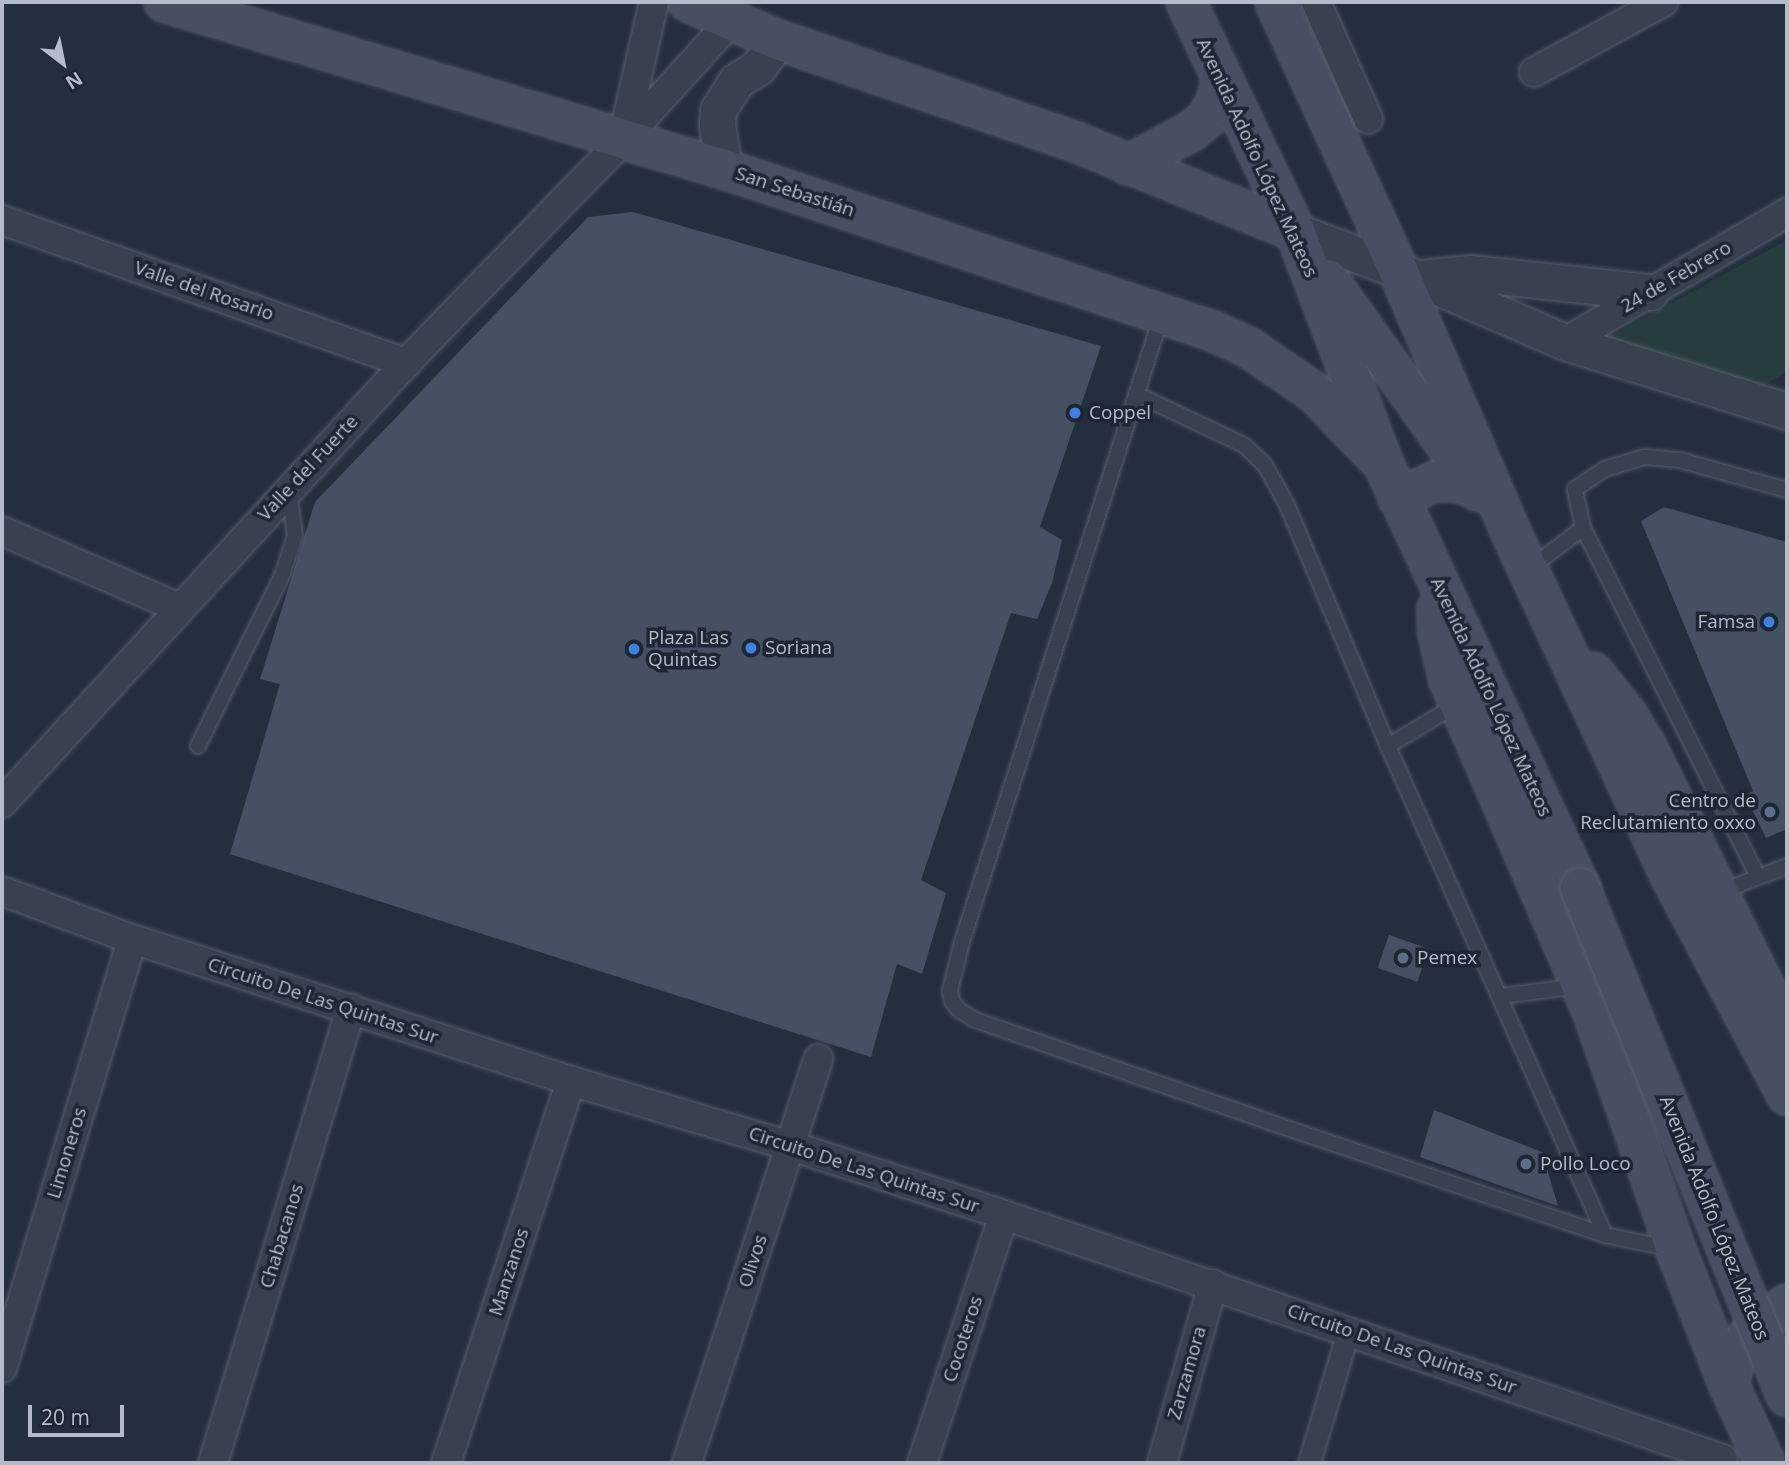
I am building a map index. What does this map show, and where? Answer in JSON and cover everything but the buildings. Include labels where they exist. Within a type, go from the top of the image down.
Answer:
[{"type":"main road","name":"San Sebastián","points":[[164,2],[622,141],[724,169],[1162,313],[1248,347],[1288,373],[1315,393],[1391,481]]},
{"type":"main road","points":[[688,2],[778,40],[1078,142],[1128,165],[1295,231],[1522,554]]},
{"type":"main road","name":"Avenida Adolfo López Mateos","points":[[1186,2],[1295,231],[1391,481],[1580,888],[1787,1397]]},
{"type":"main road","points":[[1275,2],[1408,274],[1522,554],[1672,879],[1787,1095]]},
{"type":"main road","points":[[1128,165],[1190,131],[1206,119],[1216,102],[1222,80]]},
{"type":"main road","points":[[1391,481],[1463,483],[1480,492]]},
{"type":"main road","points":[[1436,579],[1438,633],[1458,704],[1582,986],[1628,1107],[1676,1250],[1730,1385],[1740,1455]]},
{"type":"main road","points":[[1560,633],[1628,716],[1786,1024]]},
{"type":"main road","points":[[1730,1385],[1734,1363],[1747,1336],[1787,1304]]},
{"type":"street","points":[[622,141],[654,2]]},
{"type":"street","points":[[1316,2],[1368,119]]},
{"type":"street","points":[[1534,72],[1663,2]]},
{"type":"street","name":"Valle del Fuerte","points":[[2,803],[406,363],[622,141],[730,22]]},
{"type":"street","points":[[724,169],[716,125],[718,110],[736,81],[758,67],[778,40]]},
{"type":"street","name":"24 de Febrero","points":[[1565,342],[1787,213]]},
{"type":"street","name":"Valle del Rosario","points":[[2,220],[406,363]]},
{"type":"street","points":[[1295,231],[1408,274],[1565,342],[1787,411]]},
{"type":"street","points":[[1408,274],[1471,273],[1650,292]]},
{"type":"street","points":[[2,531],[179,608]]},
{"type":"street","name":"Circuito De Las Quintas Sur","points":[[2,891],[132,939],[571,1081],[791,1146],[1004,1214],[1349,1331],[1740,1455]]},
{"type":"street","name":"Limoneros","points":[[2,1368],[132,939]]},
{"type":"street","name":"Chabacanos","points":[[213,1463],[351,1009]]},
{"type":"street","name":"Olivos","points":[[687,1463],[818,1059]]},
{"type":"street","name":"Manzanos","points":[[446,1463],[571,1081]]},
{"type":"street","name":"Cocoteros","points":[[922,1463],[1004,1214]]},
{"type":"street","name":"Zarzamora","points":[[1162,1463],[1213,1283]]},
{"type":"street","points":[[1310,1463],[1349,1331]]},
{"type":"lane","points":[[1162,313],[962,942],[950,991],[952,1001],[959,1010],[975,1020],[1605,1234],[1676,1250]]},
{"type":"lane","points":[[1136,394],[1244,445],[1265,465],[1287,505],[1388,746],[1605,1234]]},
{"type":"lane","points":[[1758,877],[1583,528],[1575,489],[1605,469],[1644,457],[1680,460],[1787,490]]},
{"type":"lane","points":[[198,746],[283,573],[295,536],[289,489]]},
{"type":"lane","points":[[1522,554],[1583,528]]},
{"type":"lane","points":[[1388,746],[1458,704]]},
{"type":"lane","points":[[1720,892],[1787,866]]},
{"type":"lane","points":[[1501,996],[1582,986]]},
{"type":"green space","points":[[1787,240],[1787,372],[1759,388],[1600,342]]},
{"type":"place","name":"Coppel","points":[[1075,413]]},
{"type":"place","name":"Famsa","points":[[1769,622]]},
{"type":"place","name":"Soriana","points":[[751,648]]},
{"type":"place","name":"Plaza Las Quintas","points":[[634,649]]},
{"type":"place","name":"Centro de Reclutamiento oxxo","points":[[1770,812]]},
{"type":"place","name":"Pemex","points":[[1403,958]]},
{"type":"place","name":"Pollo Loco","points":[[1526,1164]]}]
